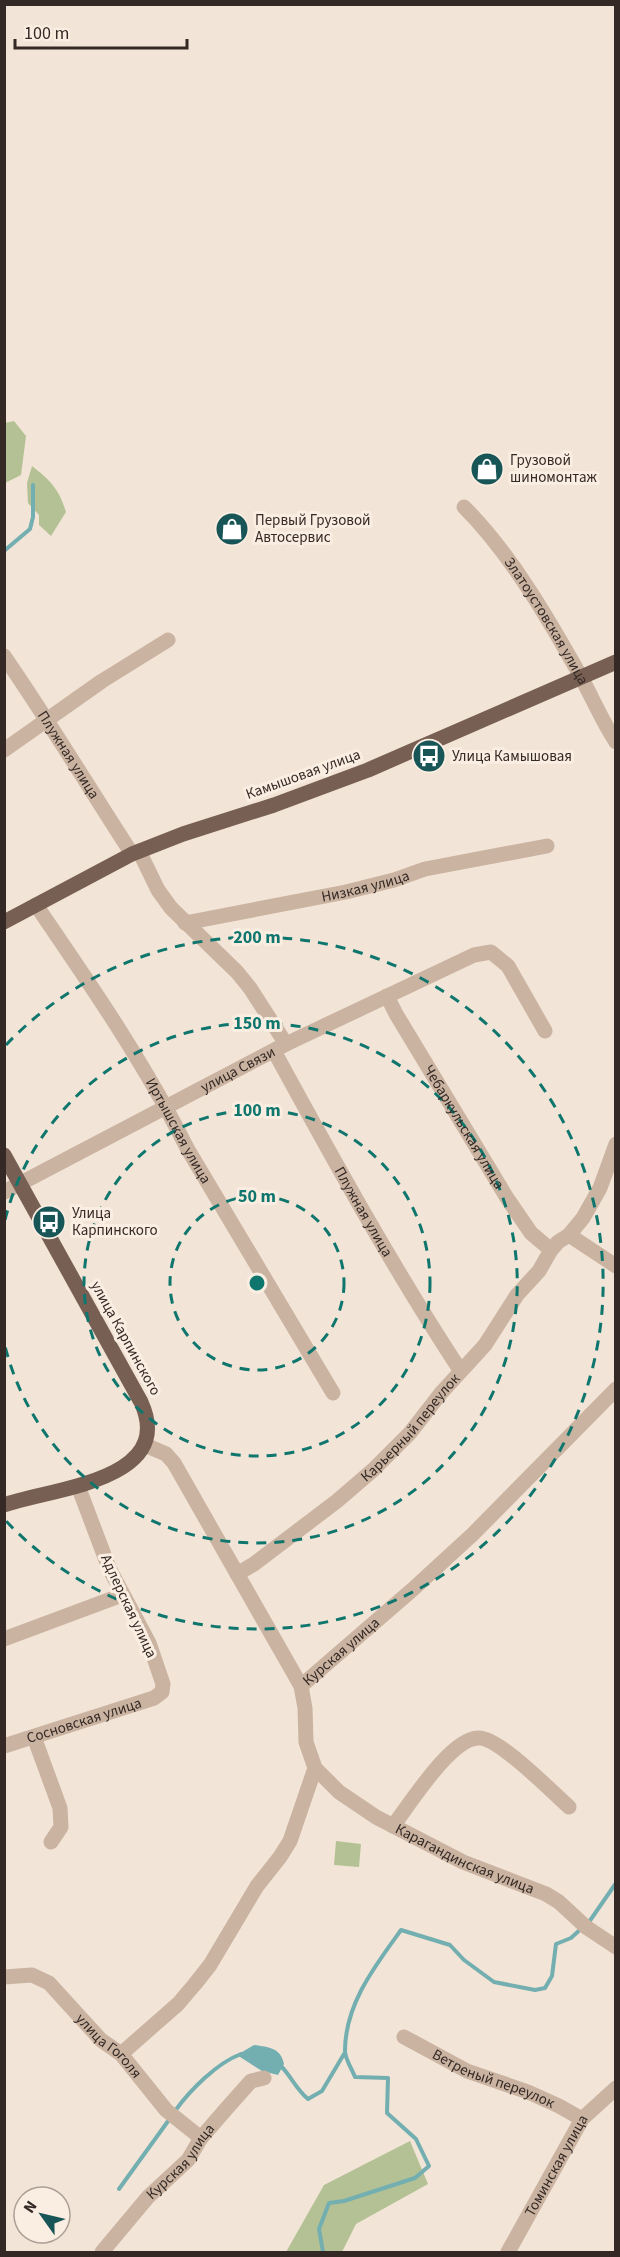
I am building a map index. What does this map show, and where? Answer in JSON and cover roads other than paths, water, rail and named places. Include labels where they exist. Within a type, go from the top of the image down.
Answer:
[{"type":"main road","name":"Камышовая улица","points":[[4,922],[136,853],[183,834],[315,790],[423,747],[615,662]]},
{"type":"main road","name":"улица Карпинского","points":[[4,1155],[141,1401],[148,1418],[148,1435],[145,1445]]},
{"type":"main road","points":[[4,1505],[78,1486],[120,1469],[138,1455],[145,1445]]},
{"type":"street","name":"Златоустовская улица","points":[[464,507],[489,532],[517,572],[581,678],[615,742]]},
{"type":"street","points":[[4,750],[102,681],[168,640]]},
{"type":"street","name":"Плужная улица","points":[[4,656],[171,908],[250,988],[362,1207],[460,1370]]},
{"type":"street","name":"Низкая улица","points":[[185,923],[346,892],[394,880],[425,869],[547,846]]},
{"type":"street","name":"Иртышская улица","points":[[36,905],[135,1052],[187,1148],[333,1393]]},
{"type":"street","name":"улица Связи","points":[[4,1192],[280,1047],[474,955],[491,952],[508,966],[545,1031]]},
{"type":"street","name":"Чебаркульская улица","points":[[387,996],[507,1198],[531,1233],[551,1250]]},
{"type":"street","points":[[367,1006],[396,1014]]},
{"type":"street","points":[[551,1250],[569,1235],[583,1218],[600,1188],[615,1144]]},
{"type":"street","points":[[569,1235],[615,1266]]},
{"type":"street","name":"Карьерный переулок","points":[[237,1574],[305,1526],[373,1470],[410,1433],[460,1370],[485,1345],[551,1250]]},
{"type":"street","name":"Курская улица","points":[[315,1768],[306,1742],[305,1708],[301,1686],[473,1534],[615,1389]]},
{"type":"street","points":[[145,1445],[166,1454],[174,1463],[301,1686]]},
{"type":"street","name":"Адлерская улица","points":[[78,1486],[109,1568],[148,1643],[164,1684],[162,1692]]},
{"type":"street","points":[[4,1639],[122,1595]]},
{"type":"street","name":"Сосновская улица","points":[[4,1746],[154,1698],[162,1692]]},
{"type":"street","points":[[34,1737],[60,1808],[61,1827],[51,1842]]},
{"type":"street","points":[[393,1826],[446,1757],[457,1746],[478,1737],[490,1740],[505,1750],[569,1807]]},
{"type":"street","points":[[121,2054],[178,2004],[210,1965],[257,1886],[290,1841],[315,1768]]},
{"type":"street","name":"Карагандинская улица","points":[[315,1768],[339,1792],[393,1826],[463,1862],[546,1894],[559,1902],[586,1927],[615,1947]]},
{"type":"street","name":"улица Гоголя","points":[[4,1977],[32,1975],[49,1983],[101,2040],[121,2054],[166,2110],[201,2138]]},
{"type":"street","name":"Ветреный переулок","points":[[404,2037],[459,2067],[528,2092],[582,2119]]},
{"type":"street","name":"Курская улица","points":[[102,2253],[148,2197],[188,2160],[201,2138],[251,2081],[264,2078]]},
{"type":"street","name":"Томинская улица","points":[[508,2253],[582,2119],[615,2088]]},
{"type":"water","points":[[254,2045],[277,2051],[284,2064],[278,2075],[262,2071],[237,2055]]},
{"type":"waterway","points":[[4,551],[30,529],[33,517],[33,485]]},
{"type":"waterway","points":[[589,1922],[616,1883]]},
{"type":"waterway","points":[[323,2252],[319,2229],[329,2203],[344,2201],[415,2178],[429,2166],[416,2139],[387,2113],[388,2078],[355,2077],[345,2054],[350,2017],[363,1986],[401,1930],[450,1945],[464,1960],[494,1982],[535,1990],[545,1988],[552,1976],[556,1944],[571,1938],[583,1927]]},
{"type":"waterway","points":[[175,2111],[188,2094],[205,2078],[241,2054]]},
{"type":"waterway","points":[[280,2065],[308,2099],[322,2091],[344,2054]]},
{"type":"waterway","points":[[119,2189],[171,2117]]},
{"type":"place","name":"Грузовой шиномонтаж","points":[[487,469]]},
{"type":"place","name":"Первый Грузовой Автосервис","points":[[232,529]]},
{"type":"place","name":"Улица Камышовая","points":[[429,756]]},
{"type":"place","name":"Улица Карпинского","points":[[49,1222]]}]
